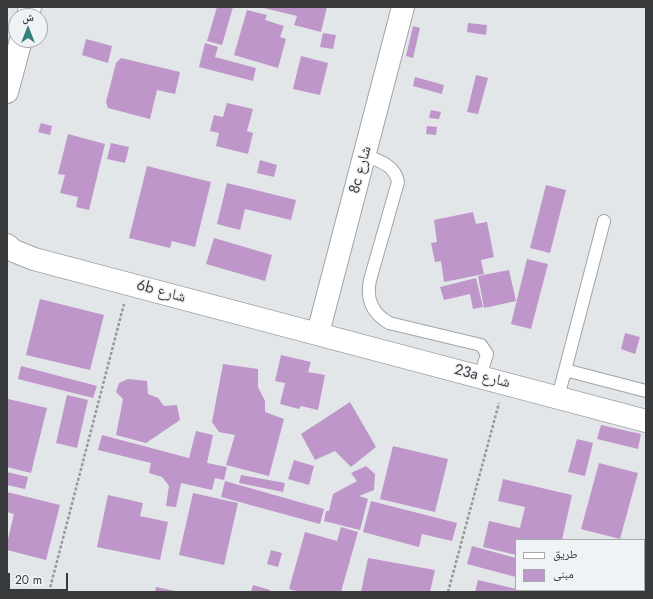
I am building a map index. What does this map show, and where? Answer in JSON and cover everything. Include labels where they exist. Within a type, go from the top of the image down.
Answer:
[{"type":"street","name":"8c شارع","points":[[318,333],[403,7]]},
{"type":"street","points":[[7,92],[19,48]]},
{"type":"street","name":"6b شارع","points":[[7,245],[14,251],[34,259],[318,333]]},
{"type":"street","name":"23a شارع","points":[[318,333],[646,421]]},
{"type":"lane","points":[[364,155],[392,168],[397,175],[398,182],[368,290],[369,300],[373,310],[380,318],[389,323],[481,345],[487,354],[480,377]]},
{"type":"lane","points":[[558,397],[604,221]]},
{"type":"lane","points":[[566,370],[646,391]]},
{"type":"path","points":[[49,592],[129,284]]},
{"type":"path","points":[[448,592],[504,383]]},
{"type":"building","points":[[217,7],[233,7],[222,45],[207,41]]},
{"type":"building","points":[[327,7],[321,32],[294,25],[297,16],[264,8]]},
{"type":"building","points":[[247,10],[267,15],[265,20],[284,26],[280,37],[286,39],[278,68],[234,55]]},
{"type":"building","points":[[468,23],[487,25],[486,35],[467,32]]},
{"type":"building","points":[[413,26],[420,28],[413,58],[406,56]]},
{"type":"building","points":[[323,33],[336,35],[333,49],[320,47]]},
{"type":"building","points":[[86,39],[112,46],[108,63],[82,55]]},
{"type":"building","points":[[205,43],[218,47],[215,57],[256,68],[253,81],[199,67]]},
{"type":"building","points":[[301,56],[328,63],[320,95],[293,89]]},
{"type":"building","points":[[121,58],[180,72],[175,94],[157,90],[150,119],[108,108],[106,102],[116,63]]},
{"type":"building","points":[[476,75],[488,78],[478,114],[467,112]]},
{"type":"building","points":[[415,77],[444,85],[442,94],[413,86]]},
{"type":"building","points":[[227,103],[253,109],[247,131],[253,133],[248,154],[216,146],[219,133],[210,131],[214,115],[223,117]]},
{"type":"building","points":[[431,110],[441,112],[439,119],[429,118]]},
{"type":"building","points":[[41,123],[52,126],[50,135],[38,132]]},
{"type":"building","points":[[427,126],[437,127],[436,135],[426,134]]},
{"type":"building","points":[[68,134],[105,144],[89,210],[76,207],[78,197],[60,193],[65,175],[58,174]]},
{"type":"building","points":[[111,143],[129,147],[125,163],[107,159]]},
{"type":"building","points":[[260,160],[277,165],[274,177],[257,173]]},
{"type":"building","points":[[147,166],[211,182],[195,247],[172,241],[170,248],[129,238]]},
{"type":"building","points":[[227,183],[296,200],[291,220],[245,209],[240,230],[217,224]]},
{"type":"building","points":[[546,185],[566,190],[550,253],[530,248]]},
{"type":"building","points":[[473,212],[476,224],[487,222],[494,257],[481,260],[484,274],[444,282],[441,261],[435,262],[431,243],[437,242],[434,220]]},
{"type":"building","points":[[214,238],[272,255],[265,281],[206,264]]},
{"type":"building","points":[[527,259],[548,264],[531,329],[511,324]]},
{"type":"building","points":[[509,270],[516,301],[484,308],[478,276]]},
{"type":"building","points":[[476,278],[483,307],[473,309],[470,294],[444,300],[440,287]]},
{"type":"building","points":[[40,299],[104,315],[90,370],[26,355]]},
{"type":"building","points":[[625,333],[640,337],[635,354],[621,349]]},
{"type":"building","points":[[281,355],[311,362],[308,372],[325,375],[318,410],[301,406],[299,409],[280,404],[285,383],[275,381]]},
{"type":"building","points":[[223,364],[258,369],[258,387],[265,401],[265,412],[284,419],[269,476],[226,465],[235,435],[219,432],[212,422]]},
{"type":"building","points":[[21,366],[97,386],[93,398],[18,379]]},
{"type":"building","points":[[128,379],[147,381],[148,394],[158,398],[164,406],[177,405],[180,420],[146,443],[116,435],[123,399],[116,392],[119,383]]},
{"type":"building","points":[[67,395],[88,400],[77,448],[56,443]]},
{"type":"building","points":[[8,399],[47,408],[31,473],[7,467]]},
{"type":"building","points":[[350,402],[376,447],[351,467],[335,451],[315,460],[301,434]]},
{"type":"building","points":[[601,425],[641,434],[638,449],[597,439]]},
{"type":"building","points":[[196,431],[213,435],[207,463],[227,467],[224,480],[215,478],[212,490],[181,483],[176,507],[166,506],[169,486],[162,477],[149,473],[151,463],[98,450],[102,435],[189,458]]},
{"type":"building","points":[[577,439],[593,443],[585,476],[568,472]]},
{"type":"building","points":[[393,446],[448,459],[435,512],[380,499]]},
{"type":"building","points":[[294,460],[314,466],[309,485],[288,479]]},
{"type":"building","points":[[599,463],[638,473],[620,539],[581,529]]},
{"type":"building","points":[[366,466],[375,474],[374,490],[359,496],[368,499],[360,530],[324,521],[326,511],[329,511],[333,494],[357,481],[351,473]]},
{"type":"building","points":[[7,472],[28,477],[25,489],[7,485]]},
{"type":"building","points":[[241,475],[285,483],[283,492],[239,483]]},
{"type":"building","points":[[503,479],[572,495],[562,539],[515,539],[515,555],[483,547],[489,521],[520,528],[525,507],[498,501]]},
{"type":"building","points":[[225,481],[324,509],[320,524],[221,497]]},
{"type":"building","points":[[7,492],[60,505],[46,560],[7,550],[7,543],[14,514],[7,512]]},
{"type":"building","points":[[193,493],[238,503],[224,565],[179,555]]},
{"type":"building","points":[[108,495],[143,503],[140,516],[168,522],[160,560],[97,547]]},
{"type":"building","points":[[371,501],[457,523],[452,541],[422,534],[419,547],[363,532]]},
{"type":"building","points":[[341,527],[358,532],[341,592],[300,592],[289,589],[305,532],[337,541]]},
{"type":"building","points":[[472,546],[515,558],[515,577],[467,564]]},
{"type":"building","points":[[271,550],[282,553],[278,567],[267,564]]},
{"type":"building","points":[[368,558],[435,570],[430,592],[361,592]]},
{"type":"building","points":[[478,580],[515,589],[515,591],[525,591],[525,592],[475,592]]},
{"type":"building","points":[[253,585],[270,590],[270,592],[251,592]]},
{"type":"building","points":[[156,587],[175,591],[175,592],[155,592]]}]
